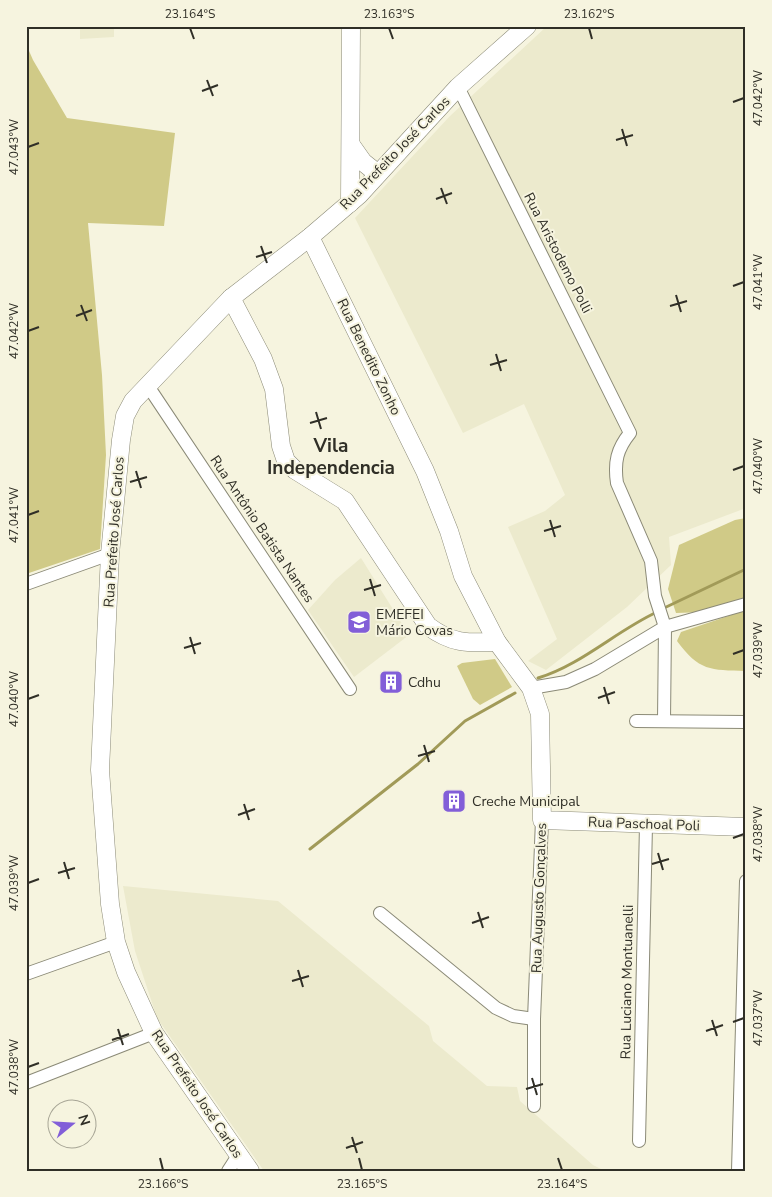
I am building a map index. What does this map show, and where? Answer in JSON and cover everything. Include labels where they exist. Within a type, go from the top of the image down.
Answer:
[{"type":"street","points":[[350,203],[351,26]]},
{"type":"street","name":"Rua Prefeito José Carlos","points":[[250,1171],[154,1033],[136,997],[116,942],[110,904],[100,770],[110,554],[125,416],[133,400],[231,298],[310,237],[350,203],[458,87],[527,26]]},
{"type":"street","name":"Rua Aristodemo Polli","points":[[458,87],[630,432],[619,446],[615,471],[617,483],[651,561],[655,596],[663,614],[665,627]]},
{"type":"street","points":[[351,145],[363,162],[378,174]]},
{"type":"street","name":"Rua Benedito Zonho","points":[[310,237],[425,471],[450,531],[463,576],[497,642]]},
{"type":"street","points":[[231,298],[263,359],[274,389],[280,446],[286,461],[294,470],[345,501],[428,626],[444,637],[464,643],[497,642]]},
{"type":"street","name":"Rua Antônio Batista Nantes","points":[[148,386],[350,689]]},
{"type":"street","points":[[26,584],[110,554]]},
{"type":"street","points":[[531,688],[566,682],[595,669],[665,627],[746,604]]},
{"type":"street","points":[[664,720],[665,627]]},
{"type":"street","name":"Rua Augusto Gonçalves","points":[[497,642],[531,688],[540,714],[542,820],[534,1019],[534,1106]]},
{"type":"street","points":[[636,721],[746,722]]},
{"type":"street","name":"Rua Paschoal Poli","points":[[542,820],[746,827]]},
{"type":"street","name":"Rua Luciano Montuanelli","points":[[639,1141],[646,824]]},
{"type":"street","points":[[738,1171],[746,881]]},
{"type":"street","points":[[380,913],[496,1008],[513,1016],[534,1019]]},
{"type":"street","points":[[26,974],[116,942]]},
{"type":"street","points":[[26,1083],[154,1033]]},
{"type":"street","points":[[228,1171],[239,1154]]},
{"type":"shaded area","points":[[80,26],[114,26],[114,37],[80,39]]},
{"type":"shaded area","points":[[547,26],[746,26],[746,508],[669,537],[671,565],[627,607],[546,670],[528,661],[557,639],[508,527],[545,511],[565,495],[524,404],[463,433],[355,218],[450,116]]},
{"type":"shaded area","points":[[26,44],[33,60],[67,118],[175,133],[164,226],[88,223],[102,375],[106,455],[100,549],[26,574]]},
{"type":"shaded area","points":[[746,518],[746,597],[705,612],[676,613],[668,589],[679,545],[735,520]]},
{"type":"shaded area","name":"EMEFEI Mário Covas","points":[[361,558],[409,635],[354,677],[308,610],[335,580]]},
{"type":"shaded area","points":[[746,610],[746,671],[706,667],[692,658],[677,641],[681,632]]},
{"type":"shaded area","points":[[495,659],[512,687],[480,705],[473,699],[457,666],[462,663]]},
{"type":"shaded area","points":[[123,886],[278,901],[429,1026],[433,1041],[487,1086],[517,1087],[520,1101],[593,1165],[605,1171],[264,1171],[157,1018],[135,951]]},
{"type":"waterway","points":[[662,609],[746,569]]},
{"type":"waterway","points":[[538,678],[569,665],[627,628],[657,612]]},
{"type":"waterway","points":[[310,849],[418,764],[465,721],[515,693]]},
{"type":"place","name":"EMEFEI Mário Covas","points":[[359,622]]},
{"type":"place","name":"Cdhu","points":[[391,682]]},
{"type":"place","name":"Creche Municipal","points":[[454,801]]},
{"type":"district","name":"Vila Independencia","points":[[331,457]]}]
